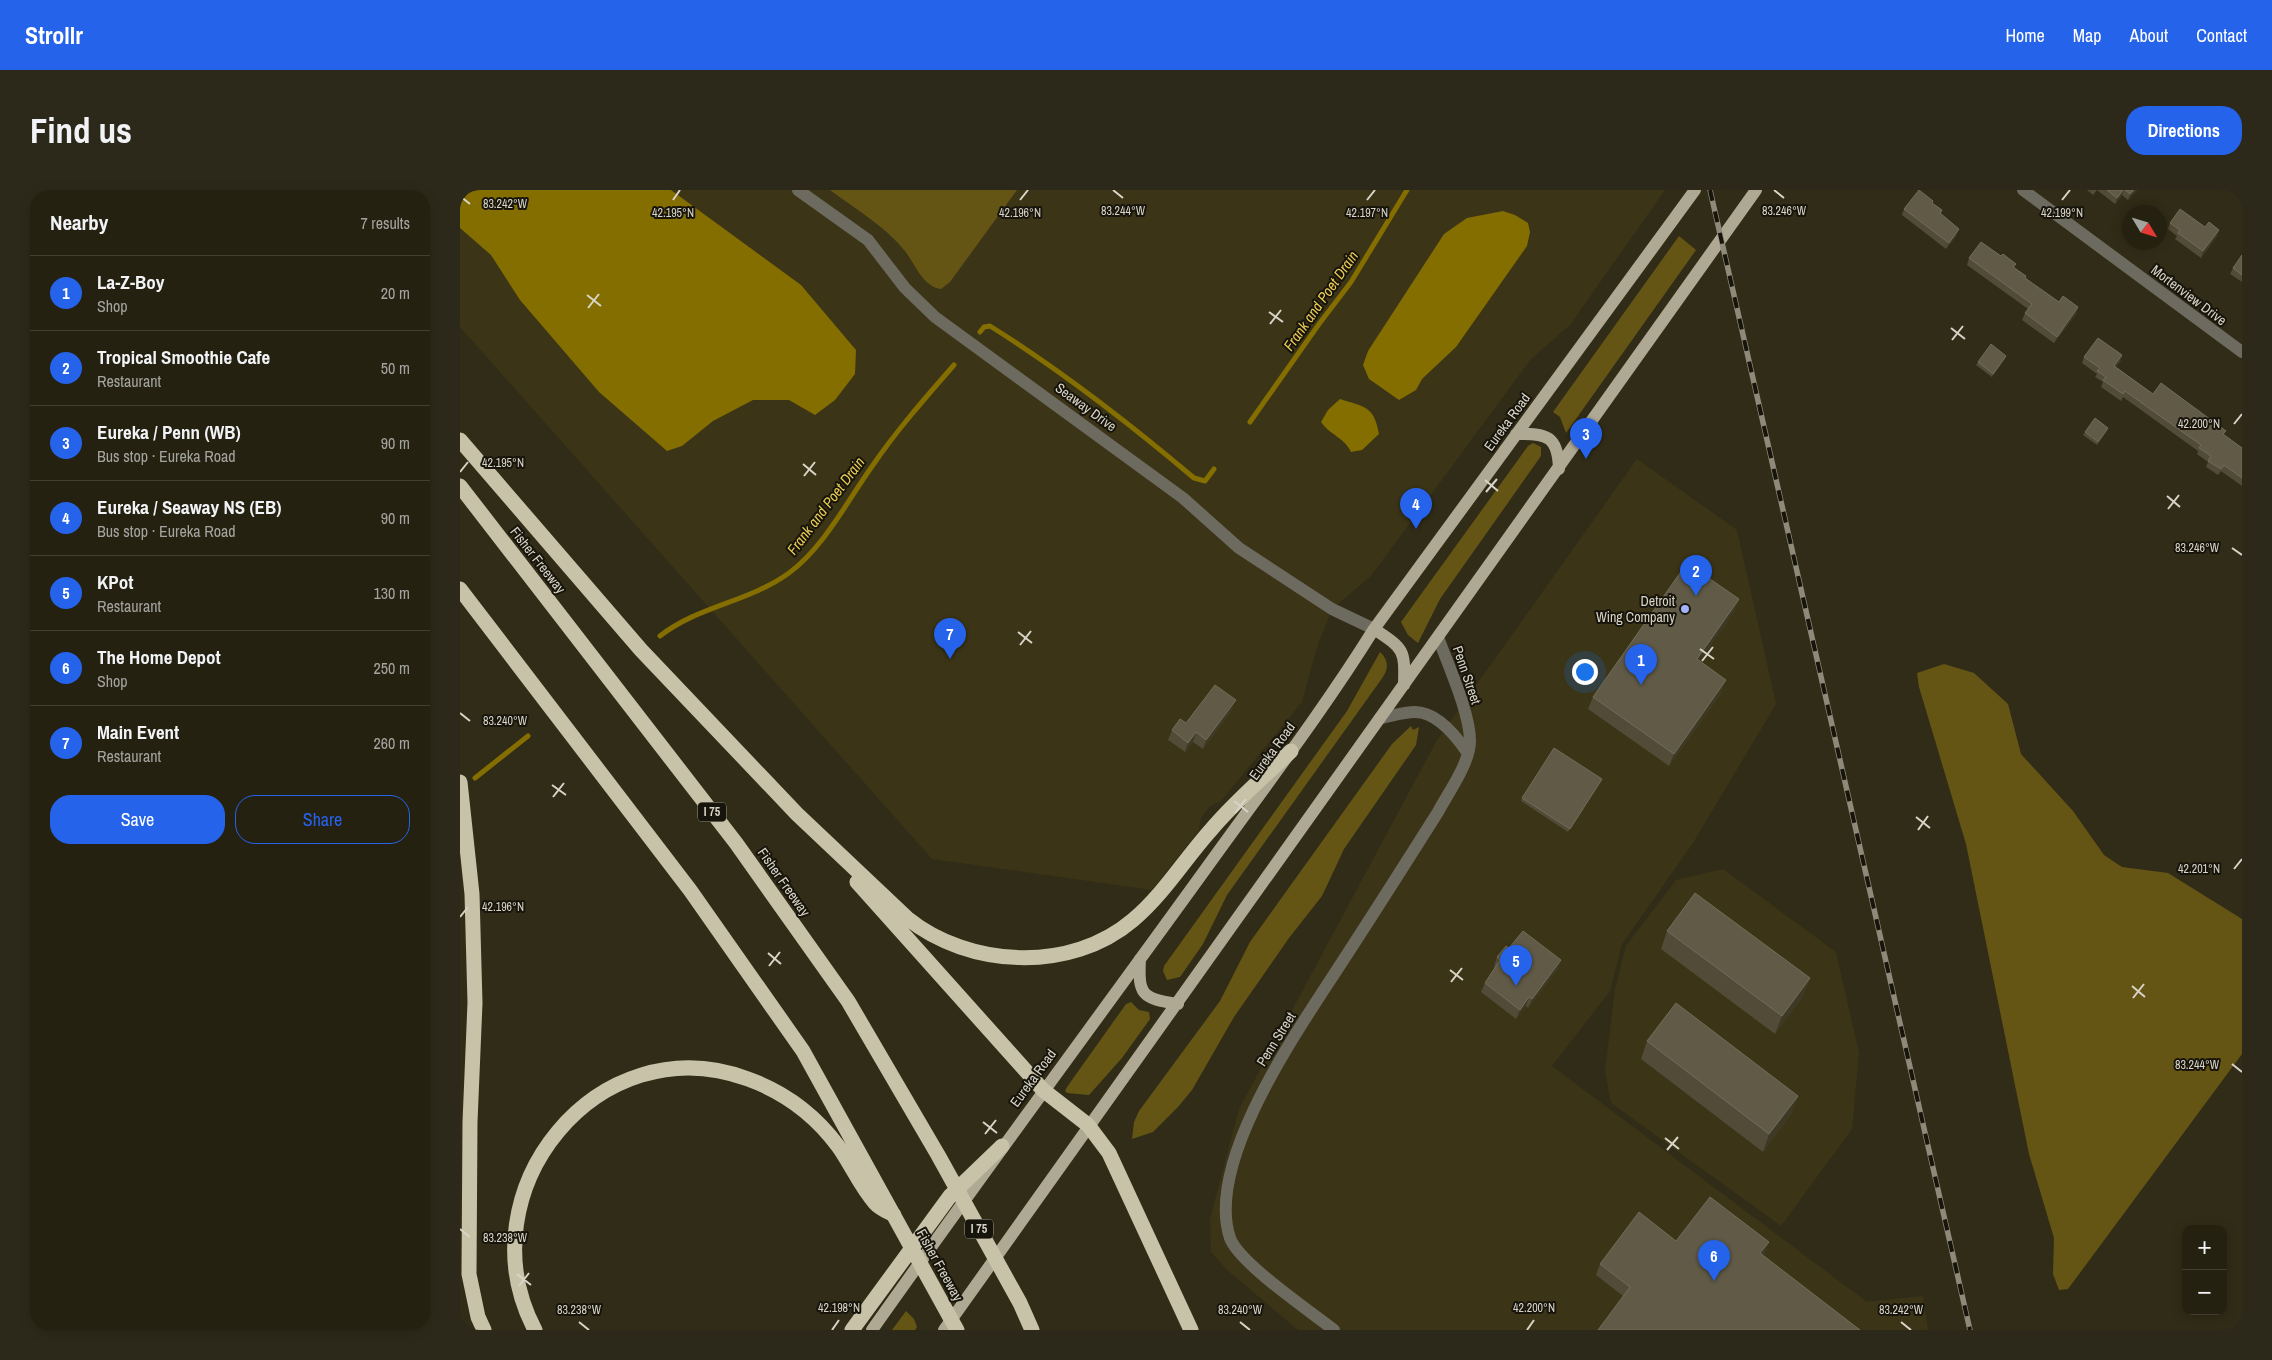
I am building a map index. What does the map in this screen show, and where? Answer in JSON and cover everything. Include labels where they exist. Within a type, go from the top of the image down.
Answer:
[{"type":"highway","points":[[460,440],[640,650],[797,814],[1043,1090],[1088,1125],[1109,1153],[1191,1330]]},
{"type":"highway","name":"Fisher Freeway","points":[[460,486],[736,844],[848,1001],[938,1155],[1020,1304],[1032,1330]]},
{"type":"highway","name":"Fisher Freeway","points":[[460,589],[690,890],[803,1051],[957,1330]]},
{"type":"highway","points":[[797,814],[908,918],[923,931],[941,941],[986,954],[1008,957],[1058,954],[1082,950],[1133,921],[1156,898],[1211,830],[1291,750]]},
{"type":"highway","points":[[460,782],[472,894],[475,1003],[470,1122],[469,1274],[478,1317],[484,1330]]},
{"type":"highway","points":[[535,1330],[520,1296],[515,1268],[516,1216],[524,1188],[533,1166],[548,1141],[566,1121],[603,1093],[637,1077],[673,1070],[717,1071],[749,1079],[776,1091],[806,1111],[837,1145],[876,1204],[894,1215]]},
{"type":"highway","points":[[852,1330],[950,1196],[1002,1146]]},
{"type":"main road","name":"Eureka Road","points":[[872,1330],[1002,1146],[1140,960],[1291,750],[1374,629],[1695,190]]},
{"type":"main road","points":[[944,1330],[1088,1125],[1178,1004],[1756,190]]},
{"type":"main road","points":[[1516,434],[1537,433],[1551,438],[1558,450],[1559,469]]},
{"type":"main road","points":[[1374,629],[1397,645],[1404,658],[1404,685]]},
{"type":"main road","points":[[1140,960],[1138,984],[1142,990],[1156,1000],[1178,1004]]},
{"type":"street","name":"Seaway Drive","points":[[798,190],[868,240],[905,288],[935,317],[1175,492],[1254,558],[1332,609],[1374,629]]},
{"type":"street","name":"Mortenview Drive","points":[[2023,190],[2242,352]]},
{"type":"street","name":"Penn Street","points":[[1334,1330],[1248,1262],[1231,1240],[1224,1212],[1230,1179],[1239,1147],[1266,1084],[1438,812],[1462,769],[1470,742],[1466,718],[1438,637]]},
{"type":"street","points":[[1380,718],[1417,712],[1438,721],[1455,734],[1467,752]]},
{"type":"shaded area","points":[[460,190],[1665,190],[1570,325],[1531,359],[1371,576],[1332,609],[1316,650],[1302,702],[1221,801],[1210,806],[1201,818],[1199,830],[1152,890],[932,859],[460,327]]},
{"type":"shaded area","points":[[470,190],[671,190],[801,285],[856,350],[855,374],[835,400],[815,415],[789,400],[753,400],[713,421],[682,446],[667,451],[599,392],[520,300],[491,255],[460,228],[460,204]]},
{"type":"shaded area","points":[[830,190],[1017,190],[950,282],[941,289],[924,280],[897,242],[869,218]]},
{"type":"shaded area","points":[[1503,211],[1515,215],[1528,223],[1530,232],[1527,246],[1456,347],[1422,379],[1416,390],[1399,400],[1369,379],[1363,365],[1368,351],[1444,234],[1467,218]]},
{"type":"shaded area","points":[[1679,236],[1696,250],[1566,433],[1560,417],[1553,412]]},
{"type":"shaded area","points":[[1340,399],[1362,406],[1374,418],[1379,434],[1362,450],[1351,452],[1345,443],[1321,422],[1328,410]]},
{"type":"shaded area","points":[[1533,443],[1541,447],[1541,456],[1440,599],[1418,643],[1408,635],[1401,622],[1528,446]]},
{"type":"shaded area","points":[[1637,459],[1737,530],[1776,704],[1693,843],[1622,944],[1610,991],[1552,1066],[1867,1302],[1923,1296],[1928,1330],[1298,1330],[1226,1269],[1211,1252],[1210,1219],[1239,1109],[1437,740]]},
{"type":"shaded area","points":[[1380,652],[1387,664],[1383,677],[1227,895],[1203,944],[1180,977],[1167,980],[1163,971],[1164,966],[1347,711]]},
{"type":"shaded area","points":[[1944,664],[1974,673],[2008,704],[2021,754],[2073,811],[2104,855],[2122,867],[2168,873],[2242,919],[2242,1054],[2068,1289],[2059,1290],[2053,1274],[2054,1238],[2029,1154],[1966,844],[1919,687],[1917,673]]},
{"type":"shaded area","points":[[1411,726],[1413,730],[1419,727],[1416,745],[1344,849],[1322,896],[1289,938],[1234,1017],[1192,1090],[1153,1132],[1132,1139],[1134,1122],[1139,1111],[1220,1001],[1250,942],[1392,744]]},
{"type":"shaded area","points":[[1723,869],[1836,952],[1859,1053],[1852,1129],[1781,1226],[1611,1103],[1605,1071],[1615,989],[1626,946],[1676,880]]},
{"type":"shaded area","points":[[1131,1002],[1139,1010],[1149,1012],[1150,1019],[1122,1058],[1089,1095],[1067,1093],[1065,1091],[1067,1087],[1126,1004]]},
{"type":"shaded area","points":[[906,1311],[914,1319],[917,1327],[915,1330],[892,1330]]},
{"type":"building","points":[[1919,190],[1933,201],[1932,203],[1942,210],[1940,213],[1959,229],[1949,243],[1904,209]]},
{"type":"building","points":[[2107,190],[2123,190],[2117,198]]},
{"type":"building","points":[[2125,190],[2134,190],[2130,194]]},
{"type":"building","points":[[2180,209],[2205,227],[2209,222],[2219,230],[2203,251],[2178,233],[2180,230],[2170,223]]},
{"type":"building","points":[[1981,242],[2001,256],[2003,254],[2016,264],[2013,267],[2026,276],[2025,278],[2059,302],[2063,296],[2078,307],[2057,337],[2025,313],[2032,304],[1969,258]]},
{"type":"building","points":[[2242,255],[2242,275],[2233,268]]},
{"type":"building","points":[[2098,338],[2122,355],[2114,366],[2153,394],[2161,383],[2226,431],[2223,434],[2242,448],[2242,478],[2224,465],[2221,469],[2208,461],[2211,456],[2199,448],[2201,445],[2125,391],[2123,394],[2103,380],[2106,377],[2097,371],[2100,368],[2084,357]]},
{"type":"building","points":[[1991,344],[2006,356],[1993,374],[1978,362]]},
{"type":"building","points":[[2095,418],[2108,428],[2098,442],[2085,432]]},
{"type":"building","points":[[1687,563],[1739,599],[1697,659],[1726,680],[1674,754],[1593,697]]},
{"type":"building","points":[[1215,685],[1236,700],[1206,740],[1196,732],[1188,743],[1172,730],[1180,719],[1186,723]]},
{"type":"building","points":[[1554,748],[1602,779],[1570,829],[1522,798]]},
{"type":"building","points":[[1695,893],[1810,978],[1782,1016],[1667,931]]},
{"type":"building","points":[[1523,931],[1561,960],[1532,999],[1529,997],[1520,1010],[1485,983],[1500,960],[1497,957],[1506,946],[1509,948]]},
{"type":"building","points":[[1676,1003],[1798,1096],[1769,1134],[1647,1041]]},
{"type":"building","points":[[1710,1197],[1769,1242],[1760,1253],[1860,1330],[1598,1330],[1630,1287],[1600,1264],[1639,1212],[1676,1241]]},
{"type":"waterway","name":"Frank and Poet Drain","points":[[1250,422],[1351,282],[1407,190]]},
{"type":"waterway","name":"Frank and Poet Drain","points":[[980,332],[984,327],[990,326],[1043,361],[1145,437],[1194,478],[1205,481],[1214,469]]},
{"type":"waterway","name":"Frank and Poet Drain","points":[[660,636],[691,618],[774,583],[802,562],[825,536],[892,439],[954,365]]},
{"type":"waterway","name":"Frank and Poet Drain","points":[[475,778],[528,736]]},
{"type":"railway","points":[[1710,190],[1970,1330]]},
{"type":"place","name":"Eureka / Penn (WB)","points":[[1586,459]]},
{"type":"place","name":"Eureka / Seaway NS (EB)","points":[[1416,529]]},
{"type":"place","name":"Tropical Smoothie Cafe","points":[[1696,596]]},
{"type":"place","name":"Detroit Wing Company","points":[[1685,609]]},
{"type":"place","name":"Main Event","points":[[950,659]]},
{"type":"place","name":"La-Z-Boy","points":[[1641,685]]},
{"type":"place","name":"KPot","points":[[1516,986]]},
{"type":"place","name":"The Home Depot","points":[[1714,1281]]}]
